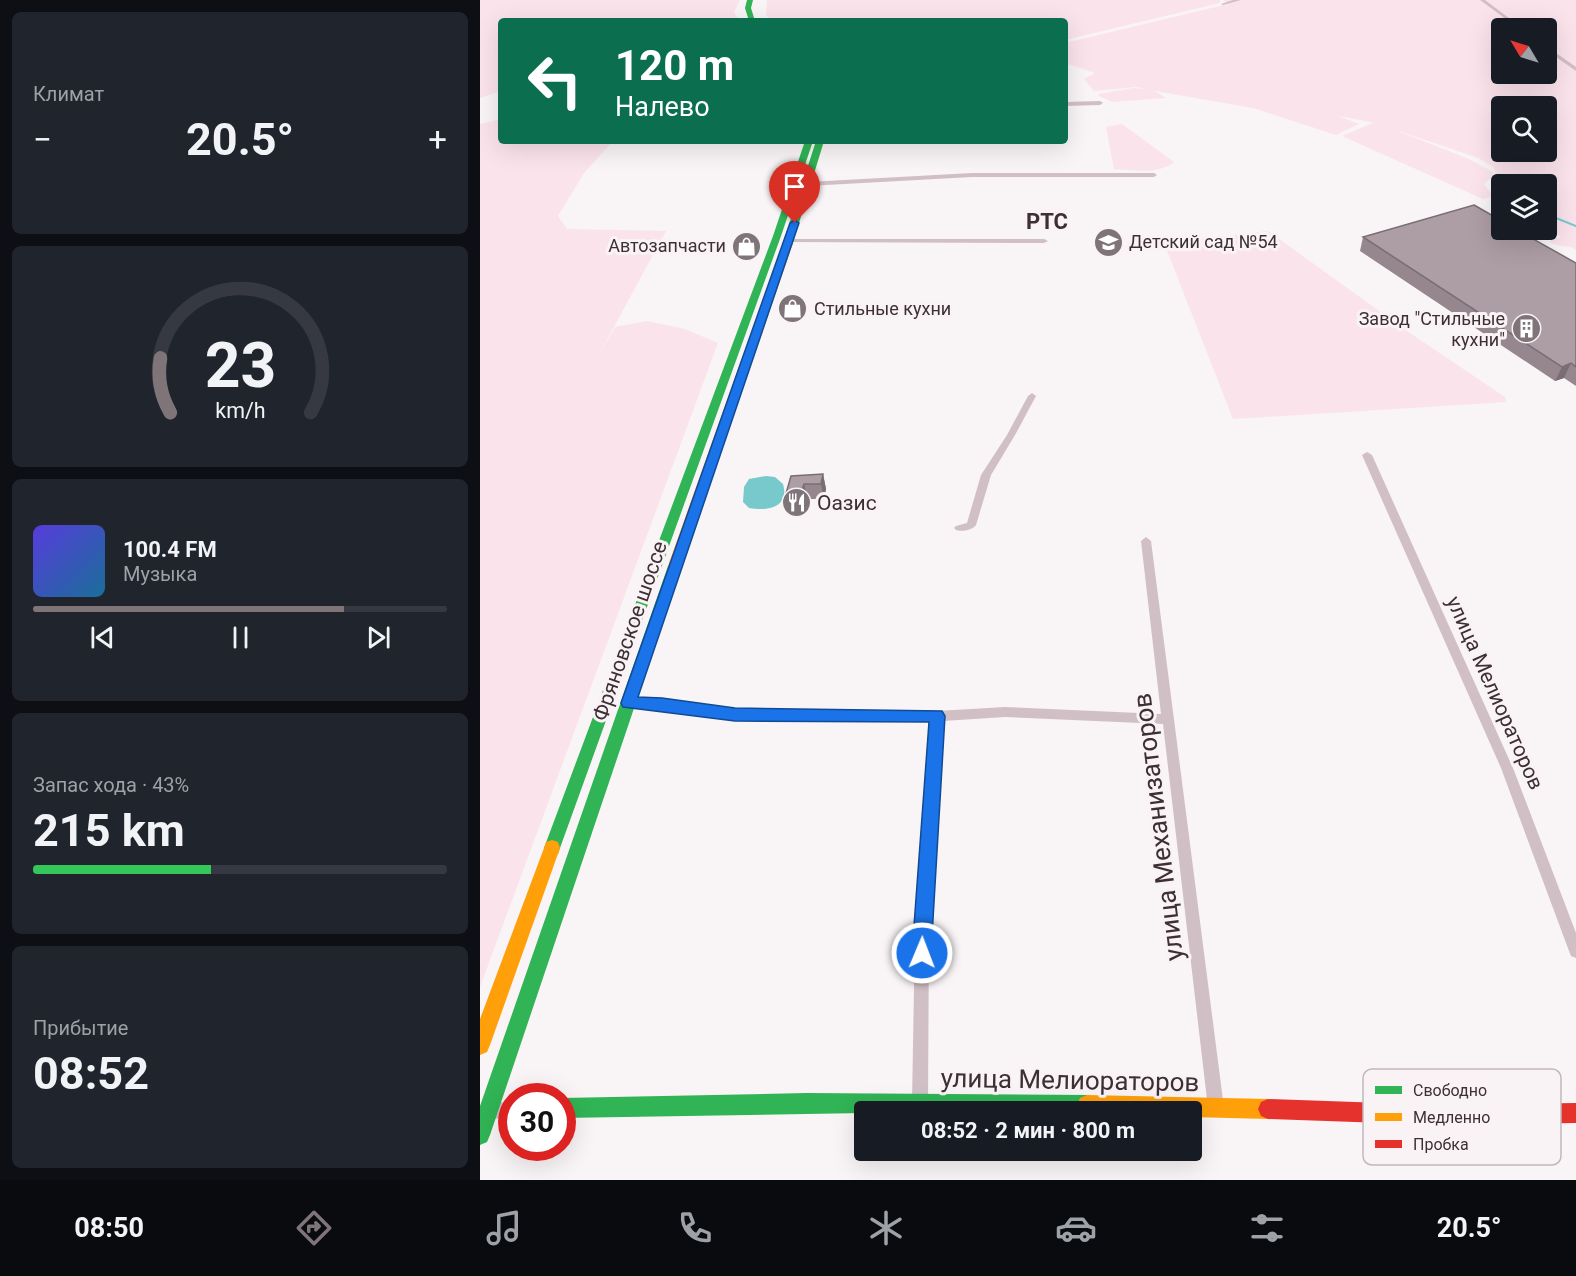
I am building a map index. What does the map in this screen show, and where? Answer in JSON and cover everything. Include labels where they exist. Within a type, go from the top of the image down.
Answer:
[{"type":"main road","points":[[750,0],[748,8],[751,18]]},
{"type":"main road","points":[[757,0],[759,18]]},
{"type":"main road","name":"Фряновское шоссе","points":[[480,1045],[777,236],[805,144]]},
{"type":"main road","name":"Фряновское шоссе","points":[[480,1135],[768,296],[789,241],[819,144]]},
{"type":"main road","points":[[814,166],[827,144]]},
{"type":"main road","name":"улица Мелиораторов","points":[[576,1108],[734,1102],[854,1103]]},
{"type":"main road","name":"улица Мелиораторов","points":[[1202,1107],[1363,1113]]},
{"type":"main road","name":"улица Мелиораторов","points":[[1561,1114],[1576,1113]]},
{"type":"street","points":[[1222,4],[1239,0]]},
{"type":"street","points":[[1482,0],[1506,18]]},
{"type":"street","points":[[1557,55],[1576,69]]},
{"type":"street","points":[[1068,104],[1100,103]]},
{"type":"street","points":[[808,184],[972,175],[1154,175]]},
{"type":"street","points":[[789,241],[1044,241]]},
{"type":"street","points":[[959,528],[971,525],[986,475],[1032,396]]},
{"type":"street","name":"улица Мелиораторов","points":[[1366,455],[1507,768],[1576,951]]},
{"type":"street","name":"улица Механизаторов","points":[[1146,542],[1216,1107]]},
{"type":"street","points":[[628,703],[662,704],[735,714],[937,716],[1005,712],[1169,719]]},
{"type":"street","points":[[920,1101],[922,930],[937,716]]},
{"type":"street","points":[[489,1111],[498,1111]]},
{"type":"shaded area","points":[[480,0],[740,0],[734,12],[737,18],[498,18],[498,92],[480,98]]},
{"type":"shaded area","points":[[767,0],[1220,0],[1220,3],[1068,39],[1068,18],[768,18],[766,15]]},
{"type":"shaded area","points":[[1223,0],[1576,0],[1576,250],[1550,242],[1561,238],[1557,234],[1557,174],[1496,174],[1493,167],[1478,158],[1393,129],[1469,159],[1493,172],[1491,178],[1484,184],[1491,197],[1483,199],[1342,136],[1373,123],[1371,122],[1338,116],[1359,124],[1336,135],[1253,108],[1155,91],[1166,98],[1112,102],[1099,94],[1133,88],[1147,89],[1136,87],[1094,91],[1084,79],[1095,73],[1068,64],[1068,42],[1228,4]]},
{"type":"shaded area","points":[[498,120],[498,144],[610,144],[584,173],[558,216],[567,229],[666,231],[597,358],[615,327],[647,321],[685,329],[718,343],[480,987],[480,124]]},
{"type":"shaded area","points":[[1122,124],[1174,162],[1161,169],[1153,170],[1114,169],[1106,127]]},
{"type":"shaded area","points":[[1268,231],[1407,331],[1505,397],[1506,402],[1233,419],[1164,243]]},
{"type":"water","points":[[775,477],[783,484],[783,498],[780,503],[769,508],[749,508],[743,502],[744,487],[749,479]]},
{"type":"building","name":"Завод \"Стильные кухни\"","points":[[1474,205],[1491,215],[1491,240],[1535,240],[1576,263],[1576,367],[1571,363],[1562,367],[1363,237]]},
{"type":"building","points":[[823,474],[821,484],[804,484],[800,497],[785,497],[791,476]]},
{"type":"waterway","points":[[1557,218],[1576,226]]},
{"type":"traffic: fast","points":[[750,0],[748,8],[751,18]]},
{"type":"traffic: fast","points":[[552,848],[777,236],[808,144]]},
{"type":"traffic: fast","points":[[787,246],[819,144]]},
{"type":"traffic: fast","points":[[480,1135],[675,566]]},
{"type":"traffic: fast","points":[[576,1108],[854,1103]]},
{"type":"traffic: slow","points":[[675,566],[787,246]]},
{"type":"traffic: slow","points":[[480,1045],[552,848]]},
{"type":"traffic: slow","points":[[1202,1108],[1268,1109]]},
{"type":"traffic: jam","points":[[1268,1109],[1363,1112]]},
{"type":"traffic: jam","points":[[1561,1113],[1576,1113]]},
{"type":"place","name":"Детский сад №54","points":[[1108,242]]},
{"type":"place","name":"Автозапчасти","points":[[747,246]]},
{"type":"place","name":"Стильные кухни","points":[[793,309]]},
{"type":"place","name":"Завод \"Стильные кухни\"","points":[[1526,329]]},
{"type":"place","name":"Оазис","points":[[796,503]]},
{"type":"district","name":"РТС","points":[[1047,221]]},
{"type":"route","points":[[795,223],[628,703],[662,704],[735,714],[937,716],[922,953]]}]
